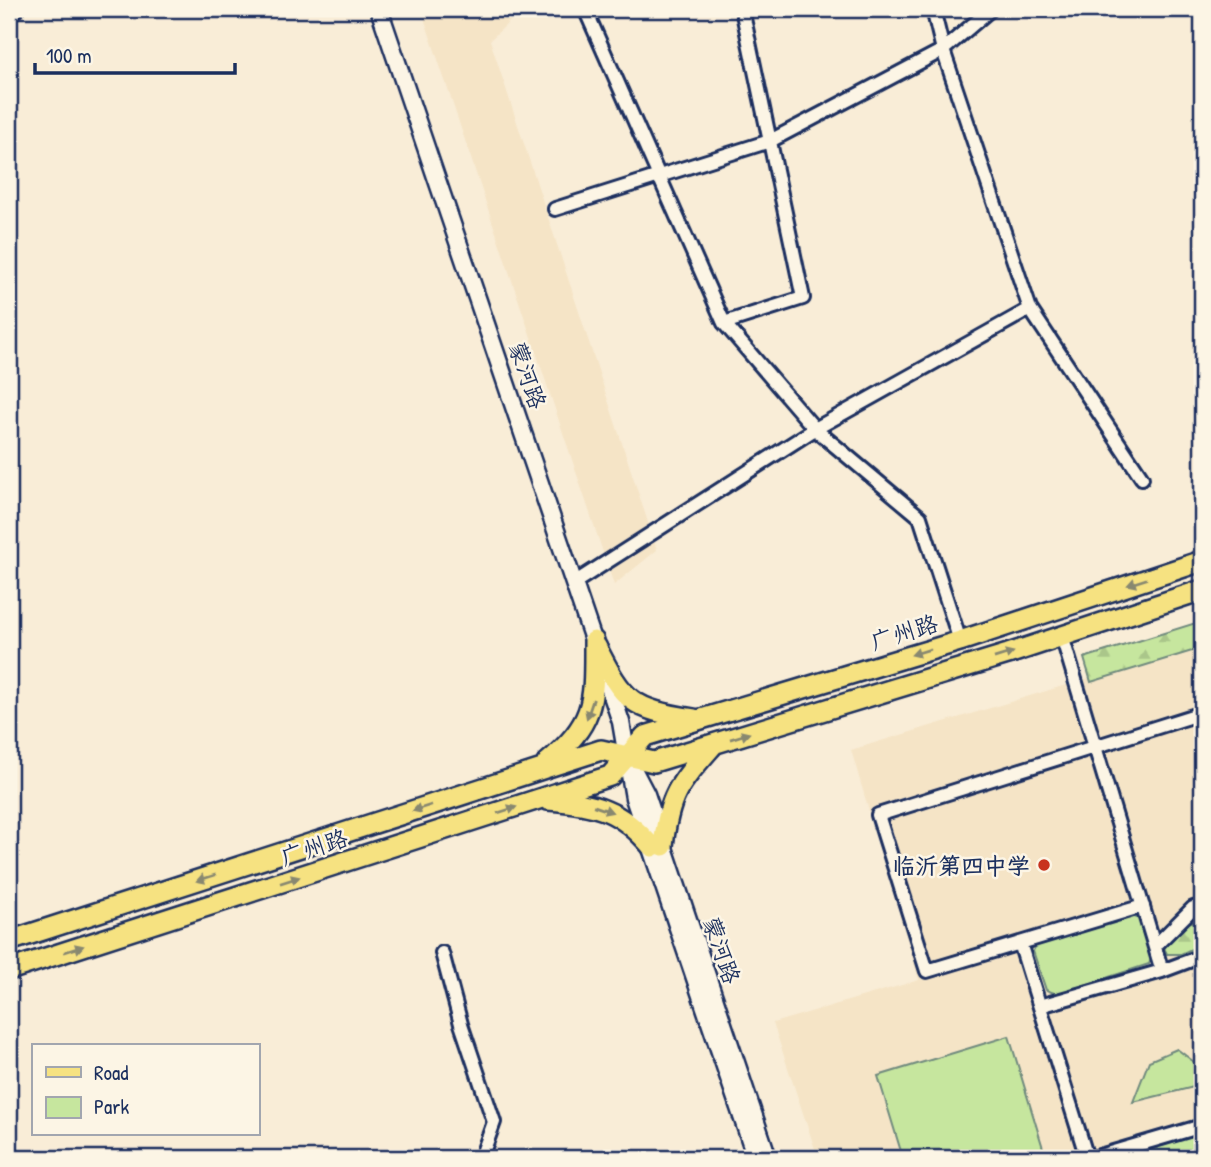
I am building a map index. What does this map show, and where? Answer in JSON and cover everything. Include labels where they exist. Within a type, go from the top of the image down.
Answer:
[{"type":"main road","name":"广州路","points":[[9,970],[611,776],[645,736],[960,641],[1202,561]]},
{"type":"main road","name":"广州路","points":[[9,941],[601,750],[654,762],[1202,590]]},
{"type":"main road","points":[[594,641],[618,689],[641,706],[664,714],[698,719]]},
{"type":"main road","points":[[538,771],[570,744],[584,725],[594,697],[594,641]]},
{"type":"main road","points":[[540,800],[588,803],[614,813],[657,846],[673,793],[714,744]]},
{"type":"street","points":[[9,11],[15,9]]},
{"type":"street","name":"蒙河路","points":[[379,9],[621,722],[627,758],[646,794],[657,846],[756,1158]]},
{"type":"street","points":[[585,9],[724,323],[815,429],[920,517],[960,641]]},
{"type":"street","points":[[724,323],[803,298],[742,9]]},
{"type":"street","points":[[933,9],[943,50],[1030,309],[1142,478]]},
{"type":"street","points":[[555,209],[770,141],[943,50],[991,9]]},
{"type":"street","points":[[574,583],[815,429],[1030,309]]},
{"type":"street","points":[[1062,636],[1162,971]]},
{"type":"street","points":[[1143,906],[927,971],[878,815],[1202,713]]},
{"type":"street","name":"蒙河路","points":[[657,846],[768,1158]]},
{"type":"street","points":[[1155,946],[1193,908],[1202,906]]},
{"type":"street","points":[[1020,943],[1087,1158]]},
{"type":"street","points":[[442,953],[461,1024],[494,1122],[481,1158]]},
{"type":"street","points":[[1040,1006],[1162,971],[1202,956]]},
{"type":"street","points":[[1093,1158],[1202,1126]]},
{"type":"shaded area","points":[[421,9],[523,9],[490,40],[657,550],[614,585]]},
{"type":"shaded area","name":"临沂第四中学","points":[[1202,644],[1202,1158],[818,1158],[773,1023],[919,980],[851,750]]},
{"type":"green space","points":[[1202,621],[1202,648],[1091,682],[1084,658]]},
{"type":"green space","points":[[1132,916],[1140,919],[1152,956],[1149,964],[1057,994],[1046,990],[1033,951],[1036,945]]},
{"type":"green space","points":[[1202,919],[1202,944],[1181,954],[1167,954],[1163,946],[1188,923]]},
{"type":"green space","points":[[1009,1036],[1046,1158],[903,1158],[878,1076]]},
{"type":"green space","points":[[1177,1049],[1202,1068],[1202,1085],[1133,1102],[1149,1061]]},
{"type":"green space","points":[[1202,1133],[1202,1158],[1127,1158],[1127,1157]]},
{"type":"place","name":"临沂第四中学","points":[[1044,865]]}]
